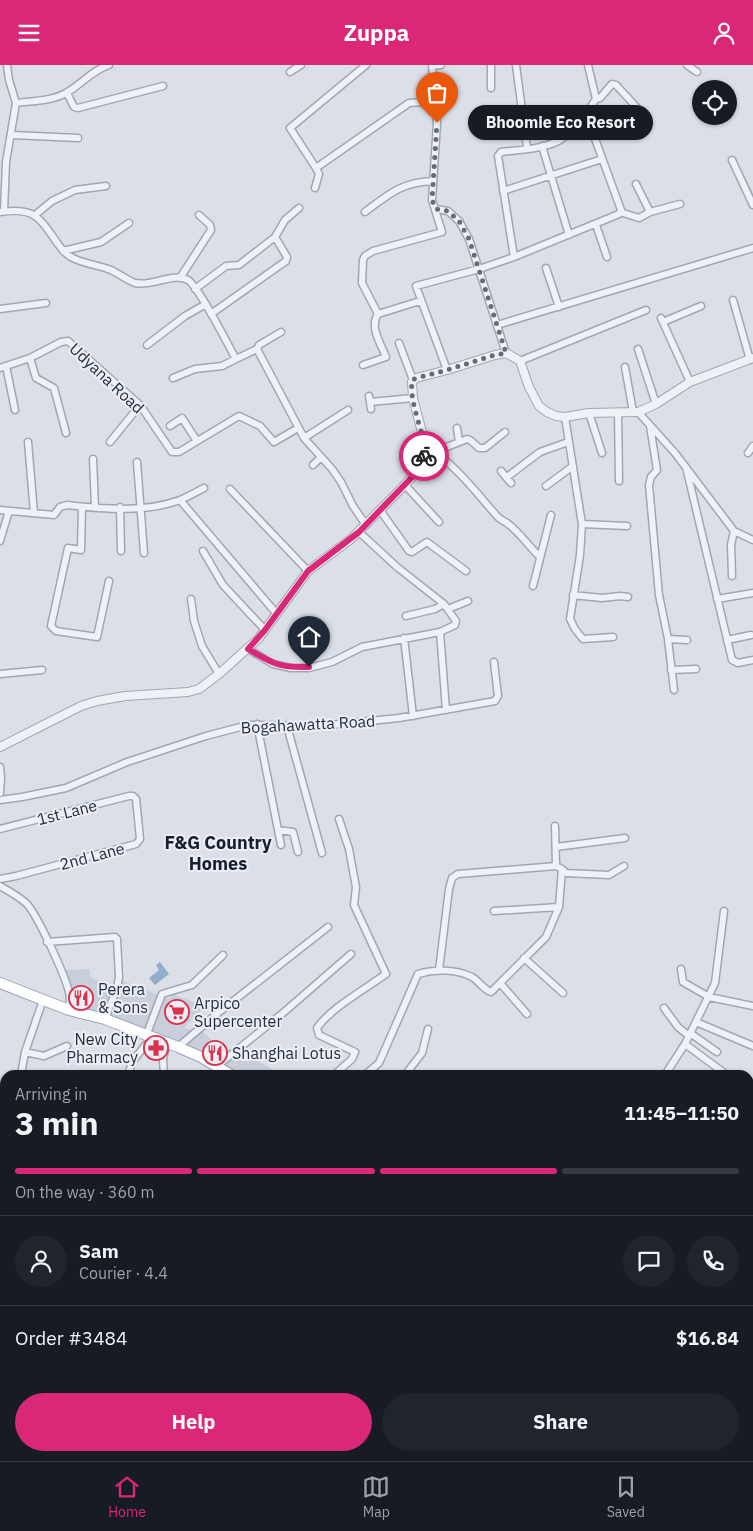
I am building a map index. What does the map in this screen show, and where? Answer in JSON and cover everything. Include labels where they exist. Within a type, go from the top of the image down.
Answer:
[{"type":"main road","points":[[0,983],[69,1010],[105,1019],[178,1047],[201,1057],[223,1070]]},
{"type":"street","points":[[7,65],[9,80],[16,103],[6,163],[2,212],[25,211],[35,215],[63,251],[71,257],[111,270],[134,282],[141,284],[180,278],[189,281],[206,304],[236,359]]},
{"type":"street","points":[[16,103],[56,97],[66,93],[102,67],[109,65]]},
{"type":"street","points":[[290,72],[301,65]]},
{"type":"street","points":[[314,188],[319,174],[290,129],[366,65]]},
{"type":"street","points":[[378,314],[362,283],[363,260],[365,256],[373,251],[442,231],[432,200],[437,123],[432,66],[441,65]]},
{"type":"street","points":[[490,88],[491,65]]},
{"type":"street","points":[[516,65],[527,149]]},
{"type":"street","points":[[588,65],[596,99]]},
{"type":"street","points":[[687,65],[697,72]]},
{"type":"street","points":[[514,257],[498,156],[501,152],[542,147],[562,139],[586,114],[596,99],[600,98],[612,84],[616,85],[640,111]]},
{"type":"street","points":[[66,93],[74,107],[78,108],[163,86]]},
{"type":"street","points":[[316,168],[409,103],[436,101]]},
{"type":"street","points":[[447,370],[416,286],[479,269],[514,257],[619,215],[621,210],[586,114]]},
{"type":"street","points":[[12,135],[78,138]]},
{"type":"street","points":[[542,147],[569,235]]},
{"type":"street","points":[[503,191],[602,159]]},
{"type":"street","points":[[732,160],[753,205]]},
{"type":"street","points":[[365,212],[396,189],[419,181],[433,181]]},
{"type":"street","points":[[636,184],[650,212]]},
{"type":"street","points":[[35,215],[52,201],[74,190],[106,186]]},
{"type":"street","points":[[620,212],[639,219],[650,212],[680,205]]},
{"type":"street","points":[[195,289],[226,266],[239,265],[274,237],[285,220],[299,208]]},
{"type":"street","points":[[436,209],[448,211],[459,221],[469,239],[506,353]]},
{"type":"street","points":[[180,278],[211,230],[210,225],[199,215]]},
{"type":"street","points":[[63,251],[101,242],[129,223]]},
{"type":"street","points":[[596,225],[607,257]]},
{"type":"street","points":[[211,314],[286,261],[287,257],[274,237]]},
{"type":"street","points":[[497,325],[753,248]]},
{"type":"street","points":[[546,268],[559,307]]},
{"type":"street","points":[[413,380],[506,353],[520,361],[529,387],[539,406],[547,412],[565,417],[589,413],[636,411],[656,404],[690,382],[751,359],[732,300]]},
{"type":"street","points":[[363,365],[386,357],[374,325],[374,320],[378,314],[420,301]]},
{"type":"street","points":[[0,309],[46,303]]},
{"type":"street","points":[[147,345],[185,316],[206,304]]},
{"type":"street","points":[[690,382],[662,320],[702,306]]},
{"type":"street","points":[[520,361],[646,310]]},
{"type":"street","points":[[173,378],[195,369],[222,366],[257,349],[259,345],[281,332]]},
{"type":"street","name":"Udyana Road","points":[[3,367],[30,358],[61,342],[68,341],[140,405],[172,452],[179,452],[240,416],[260,426],[274,442],[298,429]]},
{"type":"street","points":[[399,343],[413,380],[411,386],[413,398],[431,451],[471,486],[499,519],[506,523],[539,556]]},
{"type":"street","points":[[257,349],[298,429],[332,469],[366,525]]},
{"type":"street","points":[[638,349],[656,404]]},
{"type":"street","points":[[30,358],[36,378],[54,388],[66,433]]},
{"type":"street","points":[[3,367],[15,411]]},
{"type":"street","points":[[625,367],[636,411],[686,467],[734,531],[753,540]]},
{"type":"street","points":[[370,402],[413,398]]},
{"type":"street","points":[[110,442],[140,405]]},
{"type":"street","points":[[304,438],[348,410]]},
{"type":"street","points":[[618,412],[619,481]]},
{"type":"street","points":[[589,413],[602,453]]},
{"type":"street","points":[[565,417],[582,525],[580,555],[572,595],[570,619],[583,639],[614,637]]},
{"type":"street","points":[[170,426],[182,418],[197,441]]},
{"type":"street","points":[[650,425],[657,470],[650,479],[650,495],[659,595],[668,639],[674,690]]},
{"type":"street","points":[[457,428],[460,441]]},
{"type":"street","points":[[0,747],[81,706],[125,696],[188,692],[199,689],[248,649],[265,630],[308,571],[359,532],[415,474],[431,451],[460,441],[470,440],[482,449],[505,432]]},
{"type":"street","points":[[28,442],[34,513]]},
{"type":"street","points":[[501,471],[509,480],[540,452],[568,442]]},
{"type":"street","points":[[748,453],[753,446]]},
{"type":"street","points":[[313,465],[321,457]]},
{"type":"street","points":[[93,459],[95,507]]},
{"type":"street","points":[[137,462],[144,553]]},
{"type":"street","points":[[546,486],[573,466]]},
{"type":"street","points":[[686,467],[732,660],[738,663],[753,660]]},
{"type":"street","points":[[405,485],[439,522]]},
{"type":"street","points":[[0,509],[54,515],[60,507],[67,505],[82,507],[158,506],[180,500],[204,488]]},
{"type":"street","points":[[230,489],[308,571]]},
{"type":"street","points":[[180,500],[276,613]]},
{"type":"street","points":[[82,507],[81,550],[68,548],[51,627],[56,631],[97,637],[109,581]]},
{"type":"street","points":[[120,507],[121,551]]},
{"type":"street","points":[[380,509],[408,551],[412,552],[427,542],[466,571]]},
{"type":"street","points":[[0,541],[9,511]]},
{"type":"street","points":[[533,586],[550,515]]},
{"type":"street","points":[[582,525],[627,526]]},
{"type":"street","points":[[732,576],[731,545],[734,531]]},
{"type":"street","points":[[248,649],[273,664],[291,668],[309,667],[332,662],[362,647],[440,632],[456,623],[446,606],[397,567],[359,532]]},
{"type":"street","points":[[203,551],[223,585],[265,630]]},
{"type":"street","points":[[717,599],[753,593]]},
{"type":"street","points":[[572,595],[602,598],[628,597]]},
{"type":"street","points":[[191,599],[194,621],[202,647],[219,674]]},
{"type":"street","points":[[406,616],[468,601]]},
{"type":"street","points":[[440,632],[446,710]]},
{"type":"street","points":[[727,640],[751,635]]},
{"type":"street","points":[[404,639],[412,716]]},
{"type":"street","points":[[668,639],[687,640]]},
{"type":"street","name":"Bogahawatta Road","points":[[0,799],[22,797],[66,788],[127,762],[227,730],[257,724],[320,726],[412,716],[495,701],[497,699],[494,662]]},
{"type":"street","points":[[671,670],[696,669]]},
{"type":"street","points":[[0,673],[42,670]]},
{"type":"street","points":[[257,724],[281,845]]},
{"type":"street","points":[[287,726],[322,853]]},
{"type":"street","points":[[0,767],[2,778],[0,793]]},
{"type":"street","name":"1st Lane","points":[[0,829],[133,796]]},
{"type":"street","name":"2nd Lane","points":[[0,879],[136,844],[140,839],[136,799],[133,796]]},
{"type":"street","points":[[339,819],[349,849],[356,887],[354,905],[386,974],[333,1011],[317,1028],[320,1035],[355,1052],[352,1059],[340,1070]]},
{"type":"street","points":[[371,1070],[379,1063],[418,974],[426,971],[440,970],[460,973],[474,978],[486,991],[490,992],[546,937],[560,907],[555,826]]},
{"type":"street","points":[[278,830],[293,832],[298,852]]},
{"type":"street","points":[[556,847],[625,838]]},
{"type":"street","points":[[440,970],[448,889],[452,878],[458,874],[559,868],[566,873],[609,875],[624,866]]},
{"type":"street","points":[[0,885],[26,903],[35,915],[64,975],[70,998],[69,1010]]},
{"type":"street","points":[[494,911],[560,907]]},
{"type":"street","points":[[668,1070],[685,1044],[715,983],[724,911]]},
{"type":"street","points":[[178,1047],[218,1013],[328,927]]},
{"type":"street","points":[[47,942],[115,937],[118,939],[119,977],[117,988],[105,1019]]},
{"type":"street","points":[[217,1066],[283,1013],[351,954]]},
{"type":"street","points":[[130,1070],[132,1063],[149,1037],[162,994],[192,985],[223,955]]},
{"type":"street","points":[[524,958],[563,993]]},
{"type":"street","points":[[682,969],[683,982],[709,997],[753,1006]]},
{"type":"street","points":[[500,983],[527,1014]]},
{"type":"street","points":[[22,1070],[25,1052],[43,1000]]},
{"type":"street","points":[[664,1008],[678,1027],[717,1053]]},
{"type":"street","points":[[696,1022],[753,1046]]},
{"type":"street","points":[[409,1070],[422,1053],[428,1029]]},
{"type":"street","points":[[164,1070],[163,1059],[167,1043]]},
{"type":"street","points":[[685,1044],[720,1070]]},
{"type":"street","points":[[25,1052],[44,1056],[67,1047]]},
{"type":"shaded area","points":[[90,969],[90,977],[116,988],[121,980],[170,999],[172,994],[205,1006],[184,1028],[203,1032],[234,1057],[242,1051],[274,1070],[223,1070],[72,1008],[64,970]]},
{"type":"water","points":[[160,962],[169,974],[155,985],[149,978],[159,970],[156,965]]},
{"type":"way so far","points":[[424,456],[427,451],[413,398],[411,386],[413,380],[506,353],[469,239],[459,221],[448,211],[436,209],[432,200],[437,123]]},
{"type":"place","name":"Bhoomie Eco Resort","points":[[437,123]]},
{"type":"place","name":"Perera & Sons","points":[[81,998]]},
{"type":"place","name":"Arpico Supercenter","points":[[177,1012]]},
{"type":"place","name":"New City Pharmacy","points":[[156,1048]]},
{"type":"place","name":"Shanghai Lotus","points":[[215,1053]]},
{"type":"district","name":"F&G Country Homes","points":[[218,852]]},
{"type":"route","points":[[309,667],[291,668],[273,664],[248,649],[259,638],[308,571],[359,532],[415,474],[424,456]]}]
